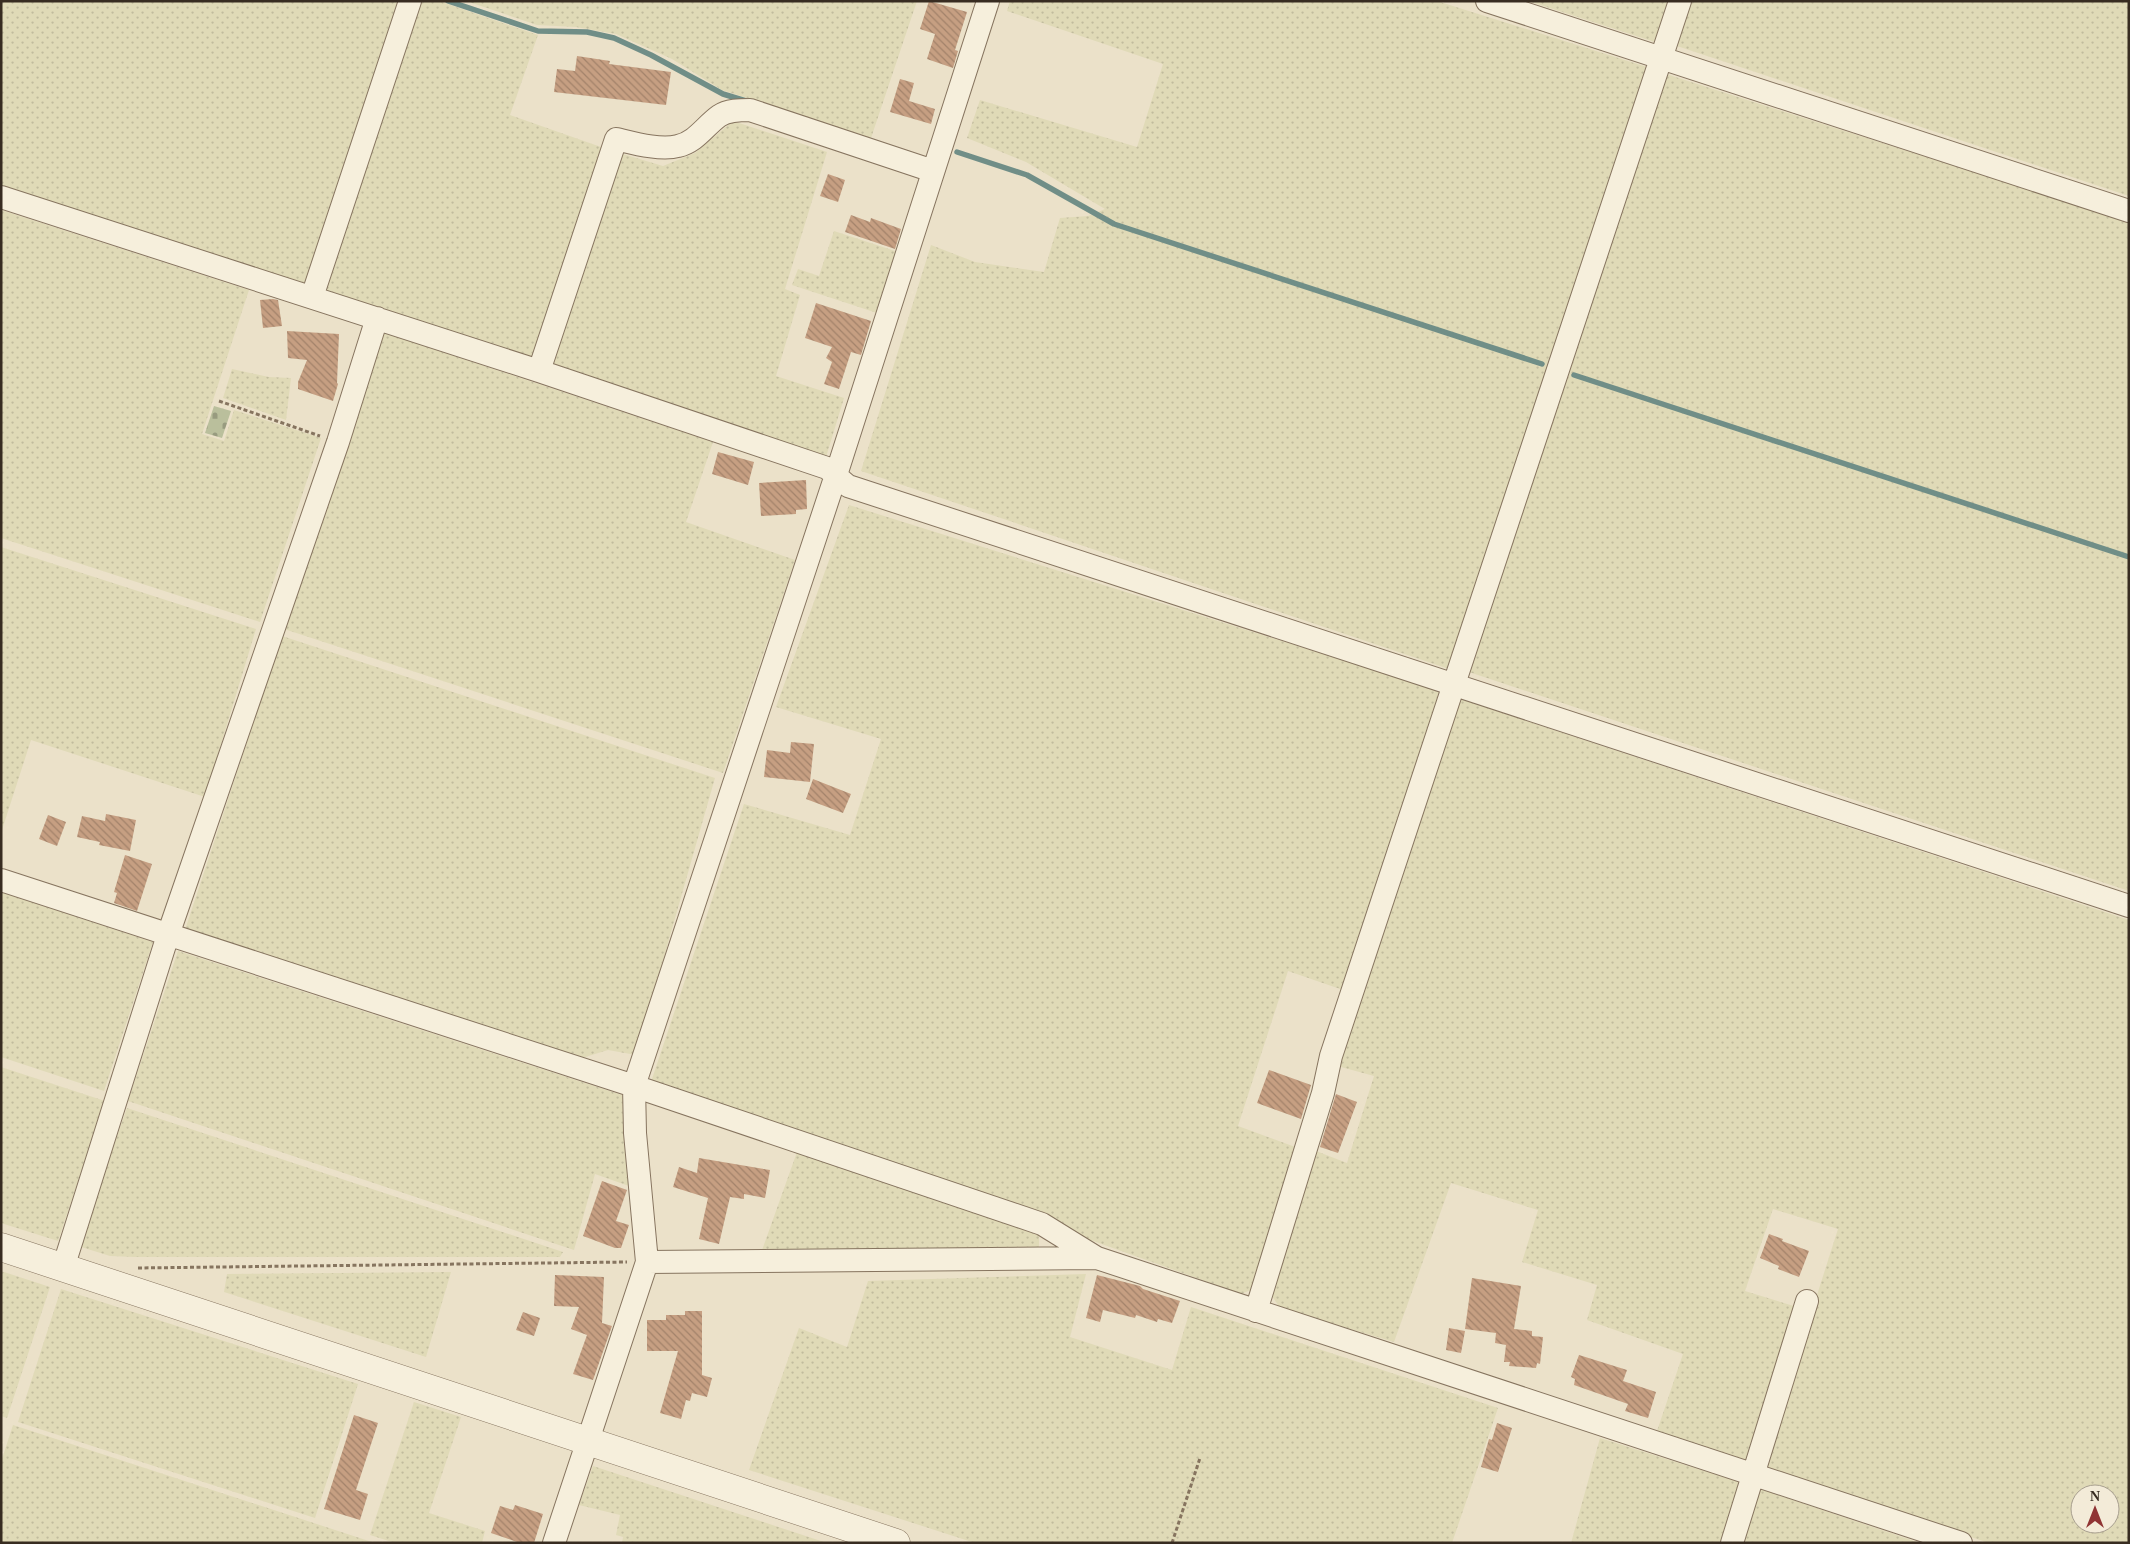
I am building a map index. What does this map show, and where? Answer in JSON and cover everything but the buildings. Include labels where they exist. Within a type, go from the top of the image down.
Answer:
[{"type":"street","points":[[312,297],[410,1]]},
{"type":"street","points":[[554,1543],[647,1262],[635,1133],[634,1086],[836,475],[988,1]]},
{"type":"street","points":[[1487,1],[2129,211]]},
{"type":"street","points":[[1256,1311],[1323,1093],[1331,1056],[1680,1]]},
{"type":"street","points":[[539,371],[616,139],[641,145],[678,146],[702,134],[720,116],[735,110],[750,110],[934,171]]},
{"type":"street","points":[[1,197],[539,371],[827,468],[848,486],[2129,906]]},
{"type":"street","points":[[63,1268],[168,934],[338,442],[377,318]]},
{"type":"street","points":[[1,880],[634,1086],[1042,1224],[1097,1258],[1961,1543]]},
{"type":"street","points":[[1,1247],[896,1543]]},
{"type":"street","points":[[647,1262],[1097,1258]]},
{"type":"street","points":[[1732,1543],[1807,1301]]},
{"type":"path","points":[[219,401],[338,442]]},
{"type":"path","points":[[117,1286],[124,1272],[141,1267],[647,1262]]},
{"type":"path","points":[[1172,1543],[1200,1458]]},
{"type":"shaded area","points":[[1,1],[398,1],[308,287],[1,187]]},
{"type":"shaded area","points":[[419,1],[439,1],[538,35],[510,115],[601,147],[597,172],[532,362],[322,292]]},
{"type":"shaded area","points":[[466,1],[917,1],[871,138],[722,90],[672,59],[616,34],[576,27],[537,25]]},
{"type":"shaded area","points":[[1010,1],[1437,1],[1650,68],[1449,669],[861,471],[931,245],[975,262],[1044,272],[1060,218],[1088,216],[1105,209],[1026,162],[967,138],[980,100],[1137,147],[1163,64],[1007,11]]},
{"type":"shaded area","points":[[1528,1],[1672,1],[1658,43]]},
{"type":"shaded area","points":[[1688,1],[2129,1],[2129,196],[1674,45]]},
{"type":"shaded area","points":[[1663,73],[2129,222],[2129,891],[1466,671]]},
{"type":"shaded area","points":[[733,121],[827,152],[785,289],[800,295],[776,376],[844,398],[826,457],[546,365],[616,152],[663,166],[695,153]]},
{"type":"shaded area","points":[[1,210],[249,290],[202,434],[224,441],[234,410],[321,438],[260,622],[1,538]]},
{"type":"shaded area","points":[[834,231],[898,252],[877,313],[792,285],[798,269],[819,276]]},
{"type":"shaded area","points":[[382,332],[713,442],[686,522],[795,560],[723,773],[281,628]]},
{"type":"shaded area","points":[[232,369],[269,377],[291,378],[286,420],[223,398]]},
{"type":"shaded area","points":[[849,505],[1441,691],[1343,990],[1288,971],[1238,1126],[1298,1148],[1253,1289],[1241,1294],[651,1082],[744,804],[850,835],[881,739],[776,707]]},
{"type":"shaded area","points":[[1,547],[256,629],[205,797],[31,740],[1,833]]},
{"type":"shaded area","points":[[282,636],[715,778],[636,1055],[608,1050],[582,1058],[185,930]]},
{"type":"shaded area","points":[[1457,698],[2129,920],[2129,1543],[1989,1543],[1762,1468],[1838,1229],[1773,1209],[1745,1291],[1797,1307],[1746,1461],[1657,1431],[1683,1354],[1587,1320],[1597,1285],[1522,1262],[1538,1210],[1451,1183],[1394,1342],[1280,1308],[1272,1296],[1316,1151],[1347,1163],[1374,1076],[1341,1067],[1340,1054]]},
{"type":"shaded area","points":[[1,892],[153,942],[104,1091],[1,1057]]},
{"type":"shaded area","points":[[178,951],[625,1096],[629,1186],[595,1174],[574,1250],[128,1101]]},
{"type":"shaded area","points":[[1,1067],[105,1101],[58,1241],[1,1223]]},
{"type":"shaded area","points":[[127,1108],[563,1252],[560,1257],[134,1257],[110,1256],[78,1246]]},
{"type":"shaded area","points":[[797,1152],[1039,1233],[1039,1253],[761,1253]]},
{"type":"shaded area","points":[[1,1271],[50,1287],[7,1418],[1,1416]]},
{"type":"shaded area","points":[[451,1272],[426,1357],[224,1292],[227,1274]]},
{"type":"shaded area","points":[[1086,1274],[1070,1337],[1172,1370],[1191,1307],[1498,1408],[1452,1543],[975,1543],[749,1470],[799,1328],[847,1347],[868,1281]]},
{"type":"shaded area","points":[[61,1289],[358,1384],[315,1518],[18,1422]]},
{"type":"shaded area","points":[[414,1402],[461,1417],[429,1513],[485,1531],[482,1543],[395,1543],[370,1535]]},
{"type":"shaded area","points":[[13,1425],[375,1543],[1,1543],[1,1462]]},
{"type":"shaded area","points":[[1600,1438],[1739,1482],[1720,1543],[1571,1543]]},
{"type":"shaded area","points":[[593,1466],[827,1543],[622,1543],[623,1537],[616,1535],[620,1515],[579,1505]]},
{"type":"shaded area","points":[[1760,1489],[1920,1543],[1743,1543]]},
{"type":"green space","points":[[214,406],[231,411],[222,438],[205,433]]},
{"type":"waterway","points":[[448,1],[538,31],[587,32],[614,38],[651,55],[723,94],[746,101]]},
{"type":"waterway","points":[[957,152],[1027,175],[1114,224],[1542,364]]},
{"type":"waterway","points":[[1574,375],[2129,557]]}]
